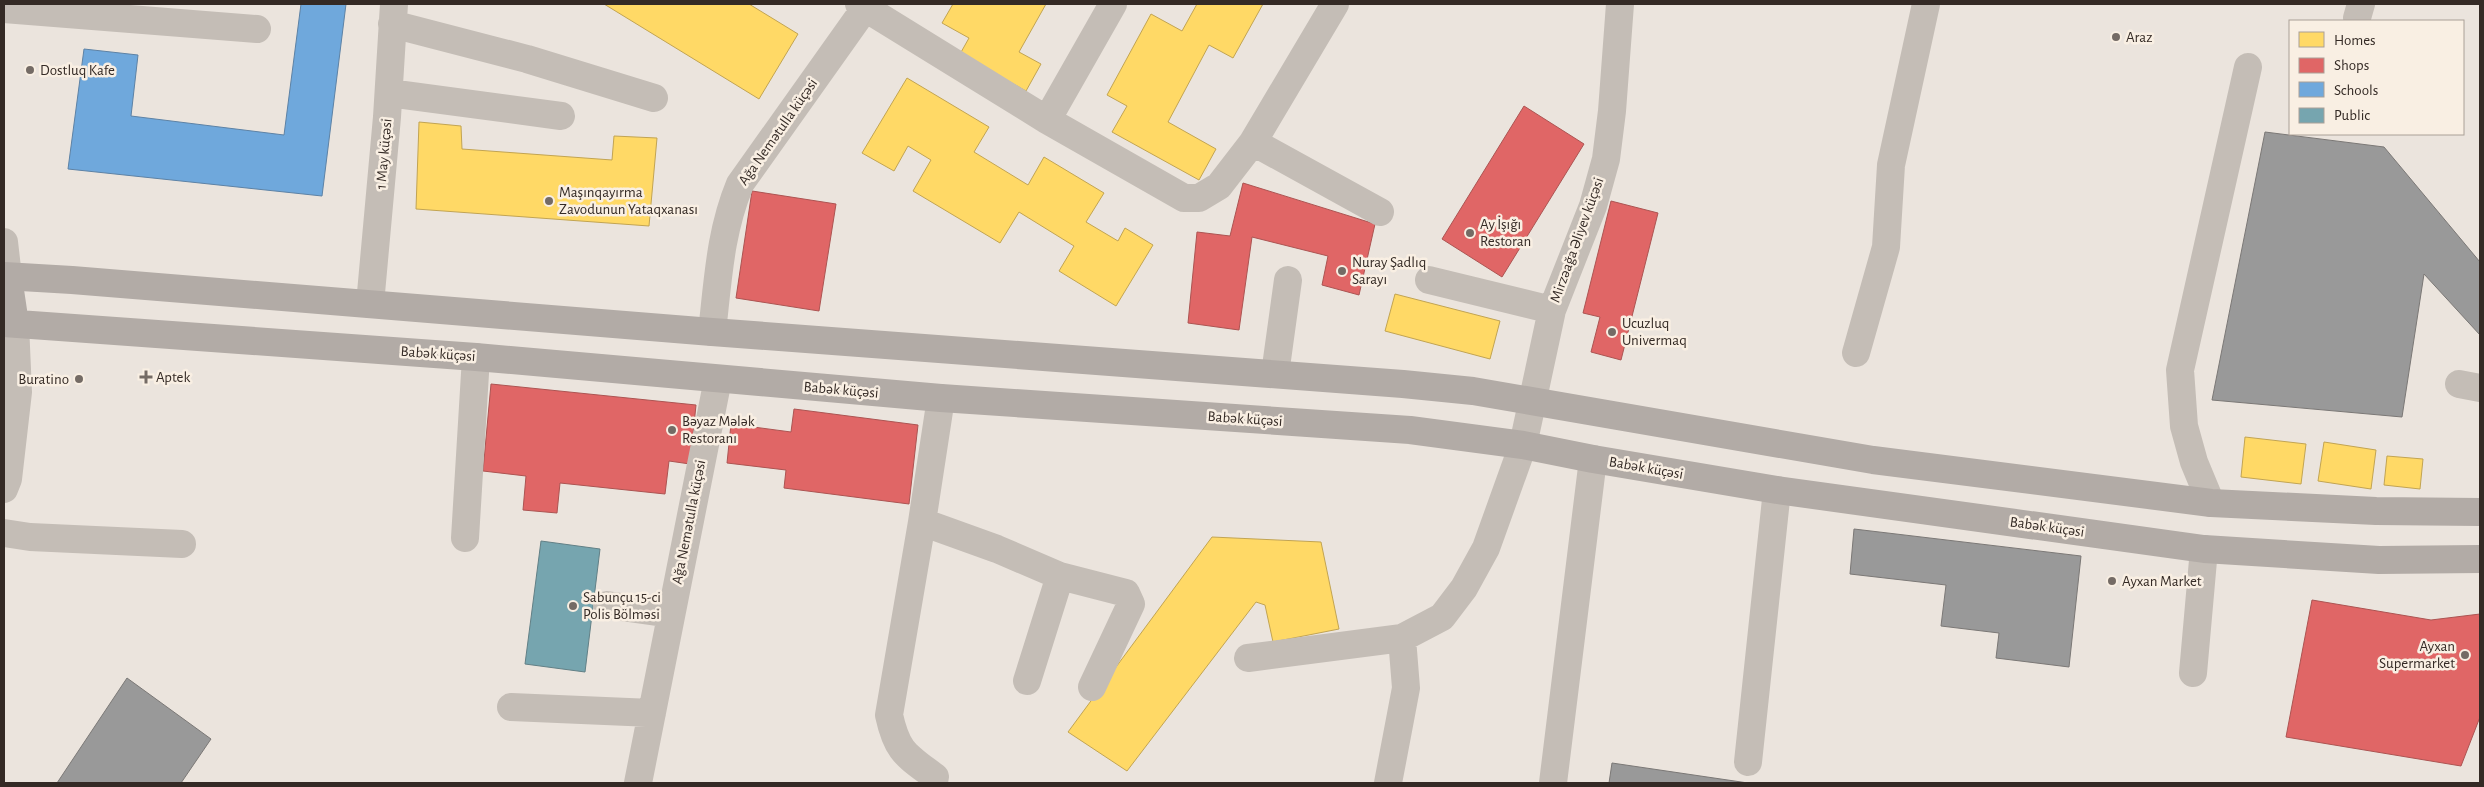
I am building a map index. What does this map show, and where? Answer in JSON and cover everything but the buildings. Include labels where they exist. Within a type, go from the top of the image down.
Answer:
[{"type":"main road","points":[[10,324],[6,276],[82,280],[712,332],[1275,374],[1447,389],[1532,401],[1873,460],[2211,503],[2376,511],[2480,512]]},
{"type":"main road","name":"Babək küçəsi","points":[[10,324],[476,357],[941,398],[1410,430],[1523,445],[1593,459],[1777,490],[2204,549],[2379,560],[2480,559]]},
{"type":"street","points":[[1047,120],[1112,4]]},
{"type":"street","points":[[864,5],[1047,120],[1184,198],[1199,198],[1219,186],[1252,142],[1335,4]]},
{"type":"street","name":"Mirzəağa Əliyev küçəsi","points":[[1248,658],[1402,638],[1442,618],[1464,588],[1486,548],[1523,445],[1552,310],[1593,206],[1606,159],[1612,112],[1620,4]]},
{"type":"street","points":[[1856,354],[1886,247],[1891,165],[1926,4]]},
{"type":"street","name":"Ağa Nemətulla küçəsi","points":[[712,332],[723,232],[729,209],[740,184],[864,5]]},
{"type":"street","points":[[4,9],[257,29]]},
{"type":"street","points":[[393,14],[527,59],[654,98]]},
{"type":"street","name":"1 May küçəsi","points":[[370,304],[389,93],[393,14]]},
{"type":"street","points":[[2211,503],[2194,462],[2184,426],[2180,370],[2248,67]]},
{"type":"street","points":[[389,93],[561,116]]},
{"type":"street","points":[[1252,142],[1380,212]]},
{"type":"street","points":[[4,242],[6,276]]},
{"type":"street","points":[[1275,374],[1288,280]]},
{"type":"street","points":[[1429,280],[1552,310]]},
{"type":"street","points":[[4,489],[8,479],[18,392],[10,324]]},
{"type":"street","points":[[465,538],[476,357]]},
{"type":"street","name":"Ağa Nemətulla küçəsi","points":[[638,783],[718,379]]},
{"type":"street","points":[[935,777],[903,753],[894,737],[889,715],[941,398]]},
{"type":"street","points":[[1553,783],[1593,459]]},
{"type":"street","points":[[1748,762],[1777,490]]},
{"type":"street","points":[[922,522],[997,549],[1060,576],[1126,594],[1131,604],[1092,687]]},
{"type":"street","points":[[4,533],[30,537],[182,544]]},
{"type":"street","points":[[2193,672],[2204,549]]},
{"type":"street","points":[[1027,681],[1060,576]]},
{"type":"street","points":[[607,605],[671,614]]},
{"type":"street","points":[[1388,783],[1406,688],[1402,638]]},
{"type":"street","points":[[511,707],[652,713]]},
{"type":"place","name":"Araz","points":[[2116,37]]},
{"type":"place","name":"Dostluq Kafe","points":[[30,70]]},
{"type":"place","name":"Maşınqayırma Zavodunun Yataqxanası","points":[[549,201]]},
{"type":"place","name":"Ay İşığı Restoran","points":[[1470,233]]},
{"type":"place","name":"Nuray Şadlıq Sarayı","points":[[1342,271]]},
{"type":"place","name":"Ucuzluq Univermaq","points":[[1612,332]]},
{"type":"place","name":"Aptek","points":[[146,377]]},
{"type":"place","name":"Buratino","points":[[79,379]]},
{"type":"place","name":"Bəyaz Mələk Restoranı","points":[[672,430]]},
{"type":"place","name":"Ayxan Market","points":[[2112,581]]},
{"type":"place","name":"Sabunçu 15-ci Polis Bölməsi","points":[[573,606]]},
{"type":"place","name":"Ayxan Supermarket","points":[[2465,655]]}]
